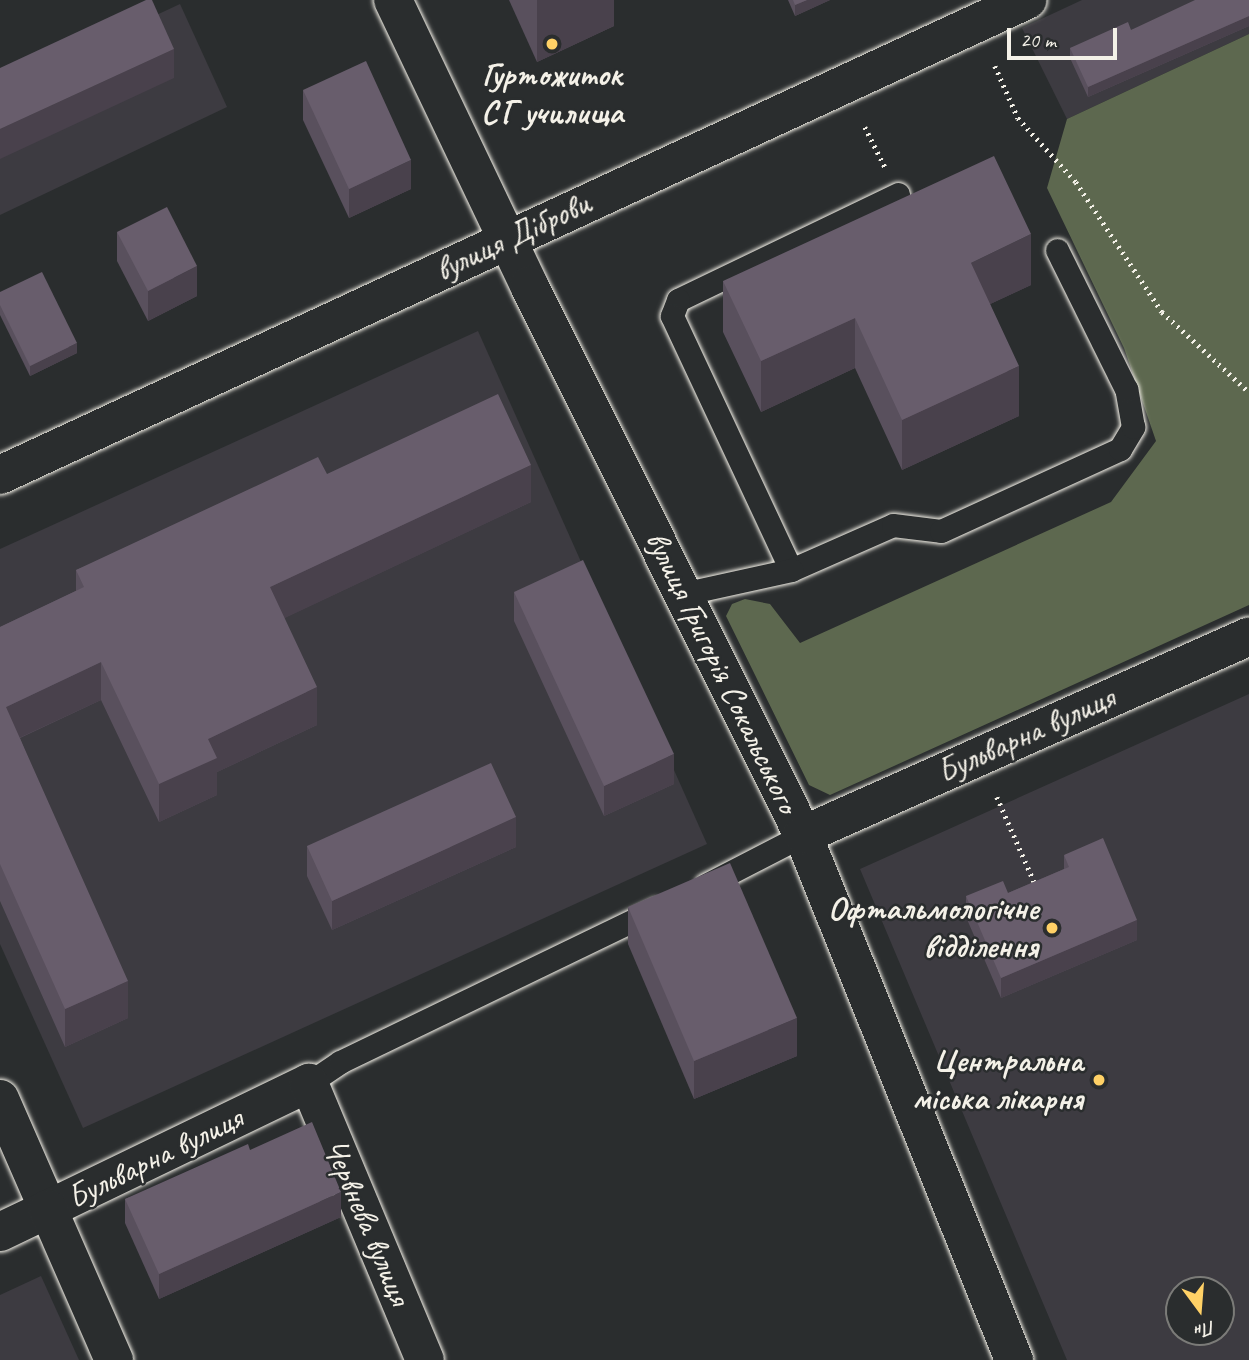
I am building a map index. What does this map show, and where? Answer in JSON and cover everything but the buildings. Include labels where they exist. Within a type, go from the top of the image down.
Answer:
[{"type":"street","name":"вулиця Григорія Сокальського","points":[[393,0],[508,240],[803,835],[1014,1360]]},
{"type":"street","name":"вулиця Діброви","points":[[0,475],[1027,0]]},
{"type":"street","name":"Бульварна вулиця","points":[[803,835],[1249,636]]},
{"type":"street","name":"Бульварна вулиця","points":[[0,1231],[309,1083]]},
{"type":"street","name":"Червнева вулиця","points":[[309,1083],[425,1360]]},
{"type":"street","points":[[0,1099],[114,1360]]},
{"type":"lane","points":[[791,569],[672,316],[678,300],[898,194]]},
{"type":"lane","points":[[682,594],[791,569],[893,525],[941,530],[1120,449],[1133,427],[1126,389],[1057,250]]},
{"type":"lane","points":[[309,1083],[340,1062],[684,896],[803,835]]},
{"type":"path","points":[[995,66],[1018,118],[1076,182],[1161,312],[1249,393]]},
{"type":"path","points":[[865,127],[898,194]]},
{"type":"path","points":[[997,797],[1042,899]]},
{"type":"shaded area","points":[[1082,0],[1249,0],[1249,34],[1067,119],[1022,28]]},
{"type":"shaded area","points":[[180,4],[227,107],[0,215],[0,88]]},
{"type":"shaded area","points":[[478,331],[707,844],[83,1128],[0,944],[0,549]]},
{"type":"shaded area","name":"Центральна міська лікарня","points":[[1249,694],[1249,1360],[1067,1360],[860,869]]},
{"type":"shaded area","points":[[41,1276],[79,1360],[0,1360],[0,1295]]},
{"type":"green space","points":[[1249,34],[1249,605],[830,795],[809,785],[726,616],[732,604],[745,599],[770,604],[800,643],[1111,502],[1156,441],[1124,348],[1047,188],[1067,119]]},
{"type":"place","name":"Гуртожиток СГ училища","points":[[552,44]]},
{"type":"place","name":"Офтальмологічне відділення","points":[[1052,928]]},
{"type":"place","name":"Центральна міська лікарня","points":[[1099,1080]]}]
